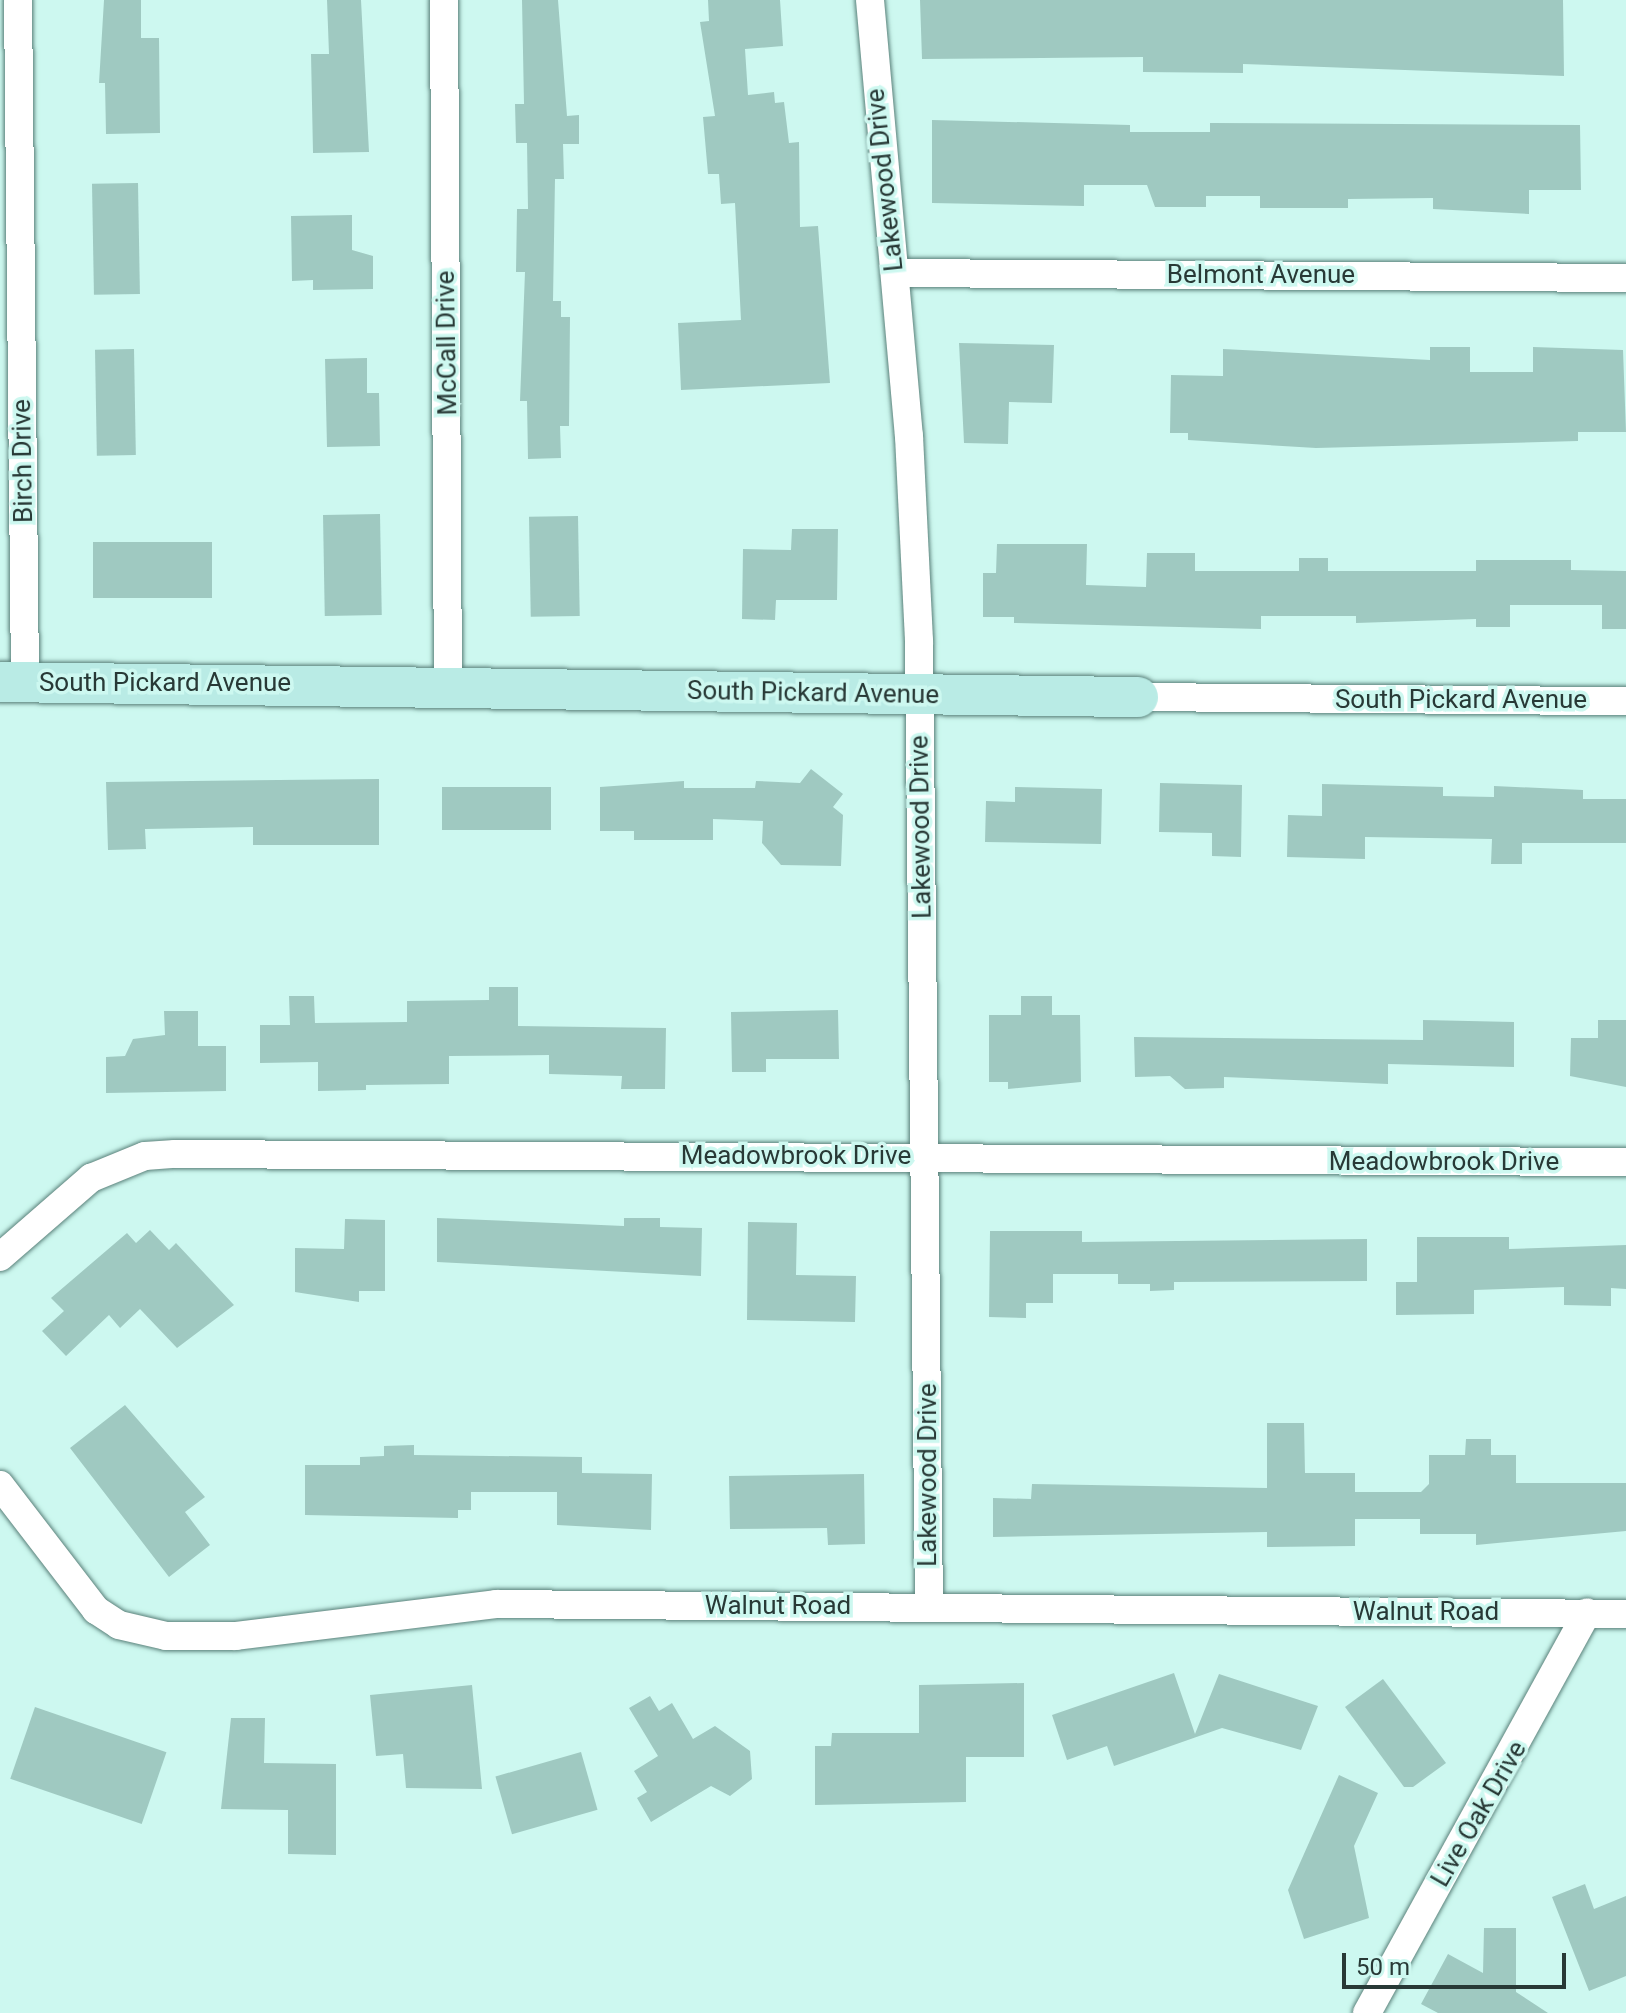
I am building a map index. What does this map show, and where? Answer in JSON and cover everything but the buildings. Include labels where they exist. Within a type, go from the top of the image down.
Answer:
[{"type":"street","name":"Birch Drive","points":[[12,683],[18,0]]},
{"type":"street","name":"McCall Drive","points":[[444,0],[448,686]]},
{"type":"street","name":"Lakewood Drive","points":[[870,0],[895,273],[919,695],[929,1608]]},
{"type":"street","name":"Belmont Avenue","points":[[895,273],[1626,278]]},
{"type":"street","name":"South Pickard Avenue","points":[[12,683],[1626,701]]},
{"type":"street","name":"Meadowbrook Drive","points":[[0,1257],[91,1178],[145,1156],[1626,1162]]},
{"type":"street","name":"Walnut Road","points":[[0,1485],[96,1610],[119,1625],[166,1636],[236,1636],[496,1604],[1626,1614]]},
{"type":"street","name":"Live Oak Drive","points":[[1367,2013],[1587,1613]]}]
